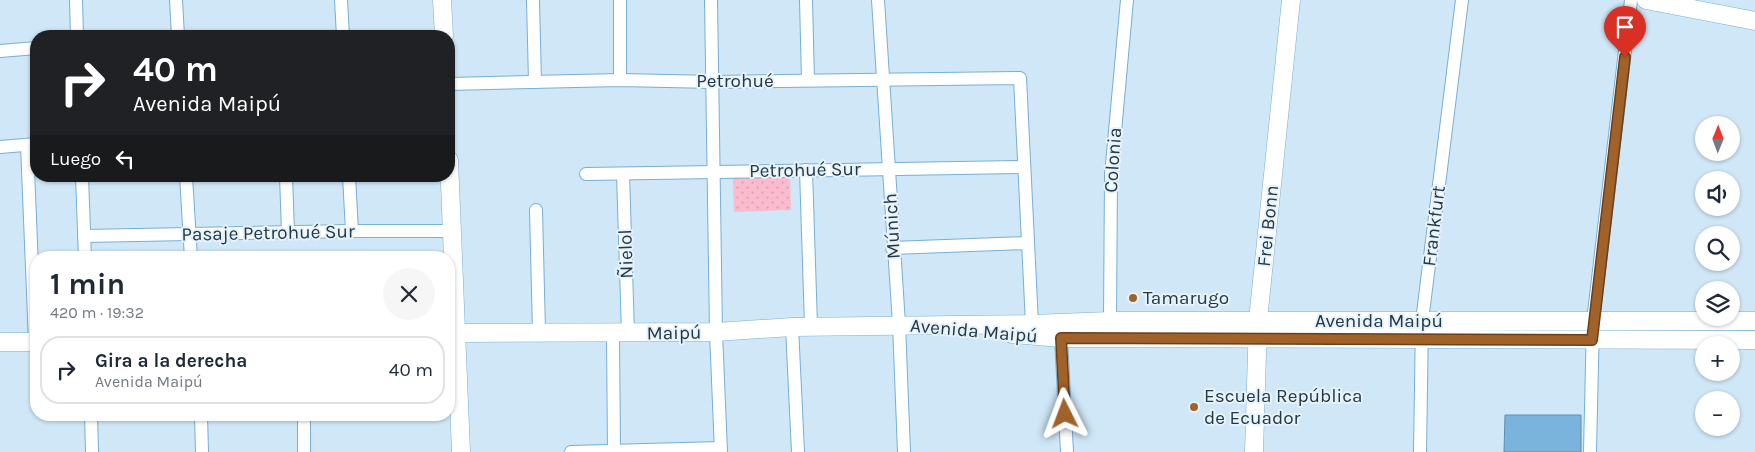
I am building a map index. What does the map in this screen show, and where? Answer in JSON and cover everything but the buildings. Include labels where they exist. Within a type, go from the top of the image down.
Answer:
[{"type":"street","points":[[76,0],[77,30]]},
{"type":"street","points":[[176,0],[178,30]]},
{"type":"street","points":[[341,0],[343,30]]},
{"type":"street","points":[[442,0],[444,30]]},
{"type":"street","points":[[533,0],[535,82]]},
{"type":"street","points":[[620,0],[620,80]]},
{"type":"street","points":[[571,452],[721,450],[716,332],[712,0]]},
{"type":"street","points":[[806,0],[808,80]]},
{"type":"street","name":"Múnich","points":[[878,0],[889,168],[892,248],[899,324],[904,452]]},
{"type":"street","name":"Colonia","points":[[1110,320],[1111,175],[1127,0]]},
{"type":"street","name":"Frei Bonn","points":[[1254,452],[1258,320],[1292,0]]},
{"type":"street","name":"Frankfurt","points":[[1420,452],[1422,321],[1462,0]]},
{"type":"street","points":[[1590,452],[1593,321],[1631,0]]},
{"type":"street","points":[[1646,0],[1755,21]]},
{"type":"street","points":[[0,51],[30,48]]},
{"type":"street","name":"Petrohué","points":[[455,84],[620,80],[714,82],[1020,78],[1024,167]]},
{"type":"street","points":[[0,148],[30,144]]},
{"type":"street","points":[[1024,167],[1032,324]]},
{"type":"street","name":"Petrohué Sur","points":[[586,174],[1024,167]]},
{"type":"street","points":[[806,170],[811,326]]},
{"type":"street","name":"Ñielol","points":[[614,452],[621,333],[624,174]]},
{"type":"street","points":[[33,182],[34,251]]},
{"type":"street","points":[[82,182],[85,251]]},
{"type":"street","points":[[186,182],[191,251]]},
{"type":"street","points":[[286,182],[288,232]]},
{"type":"street","points":[[349,182],[352,231]]},
{"type":"street","points":[[450,182],[452,251]]},
{"type":"street","points":[[536,210],[539,332]]},
{"type":"street","name":"Pasaje Petrohué Sur","points":[[84,236],[452,231]]},
{"type":"street","points":[[892,248],[1028,243]]},
{"type":"street","name":"Avenida Maipú","points":[[899,324],[1032,324],[1110,320],[1755,321]]},
{"type":"street","name":"Avenida Maipú","points":[[899,324],[1061,338],[1755,340]]},
{"type":"street","name":"Maipú","points":[[455,333],[716,332],[792,326],[899,324]]},
{"type":"street","points":[[792,326],[798,452]]},
{"type":"street","points":[[1061,338],[1066,452]]},
{"type":"street","points":[[0,342],[30,342]]},
{"type":"street","points":[[455,373],[461,452]]},
{"type":"street","points":[[91,421],[92,452]]},
{"type":"street","points":[[200,421],[202,452]]},
{"type":"street","points":[[304,421],[304,452]]},
{"type":"shaded area","points":[[790,176],[791,210],[734,212],[733,178]]},
{"type":"place","name":"Tamarugo","points":[[1133,298]]},
{"type":"place","name":"Escuela República de Ecuador","points":[[1194,407]]},
{"type":"route","points":[[1065,414],[1061,338],[1592,340],[1625,57]]}]
